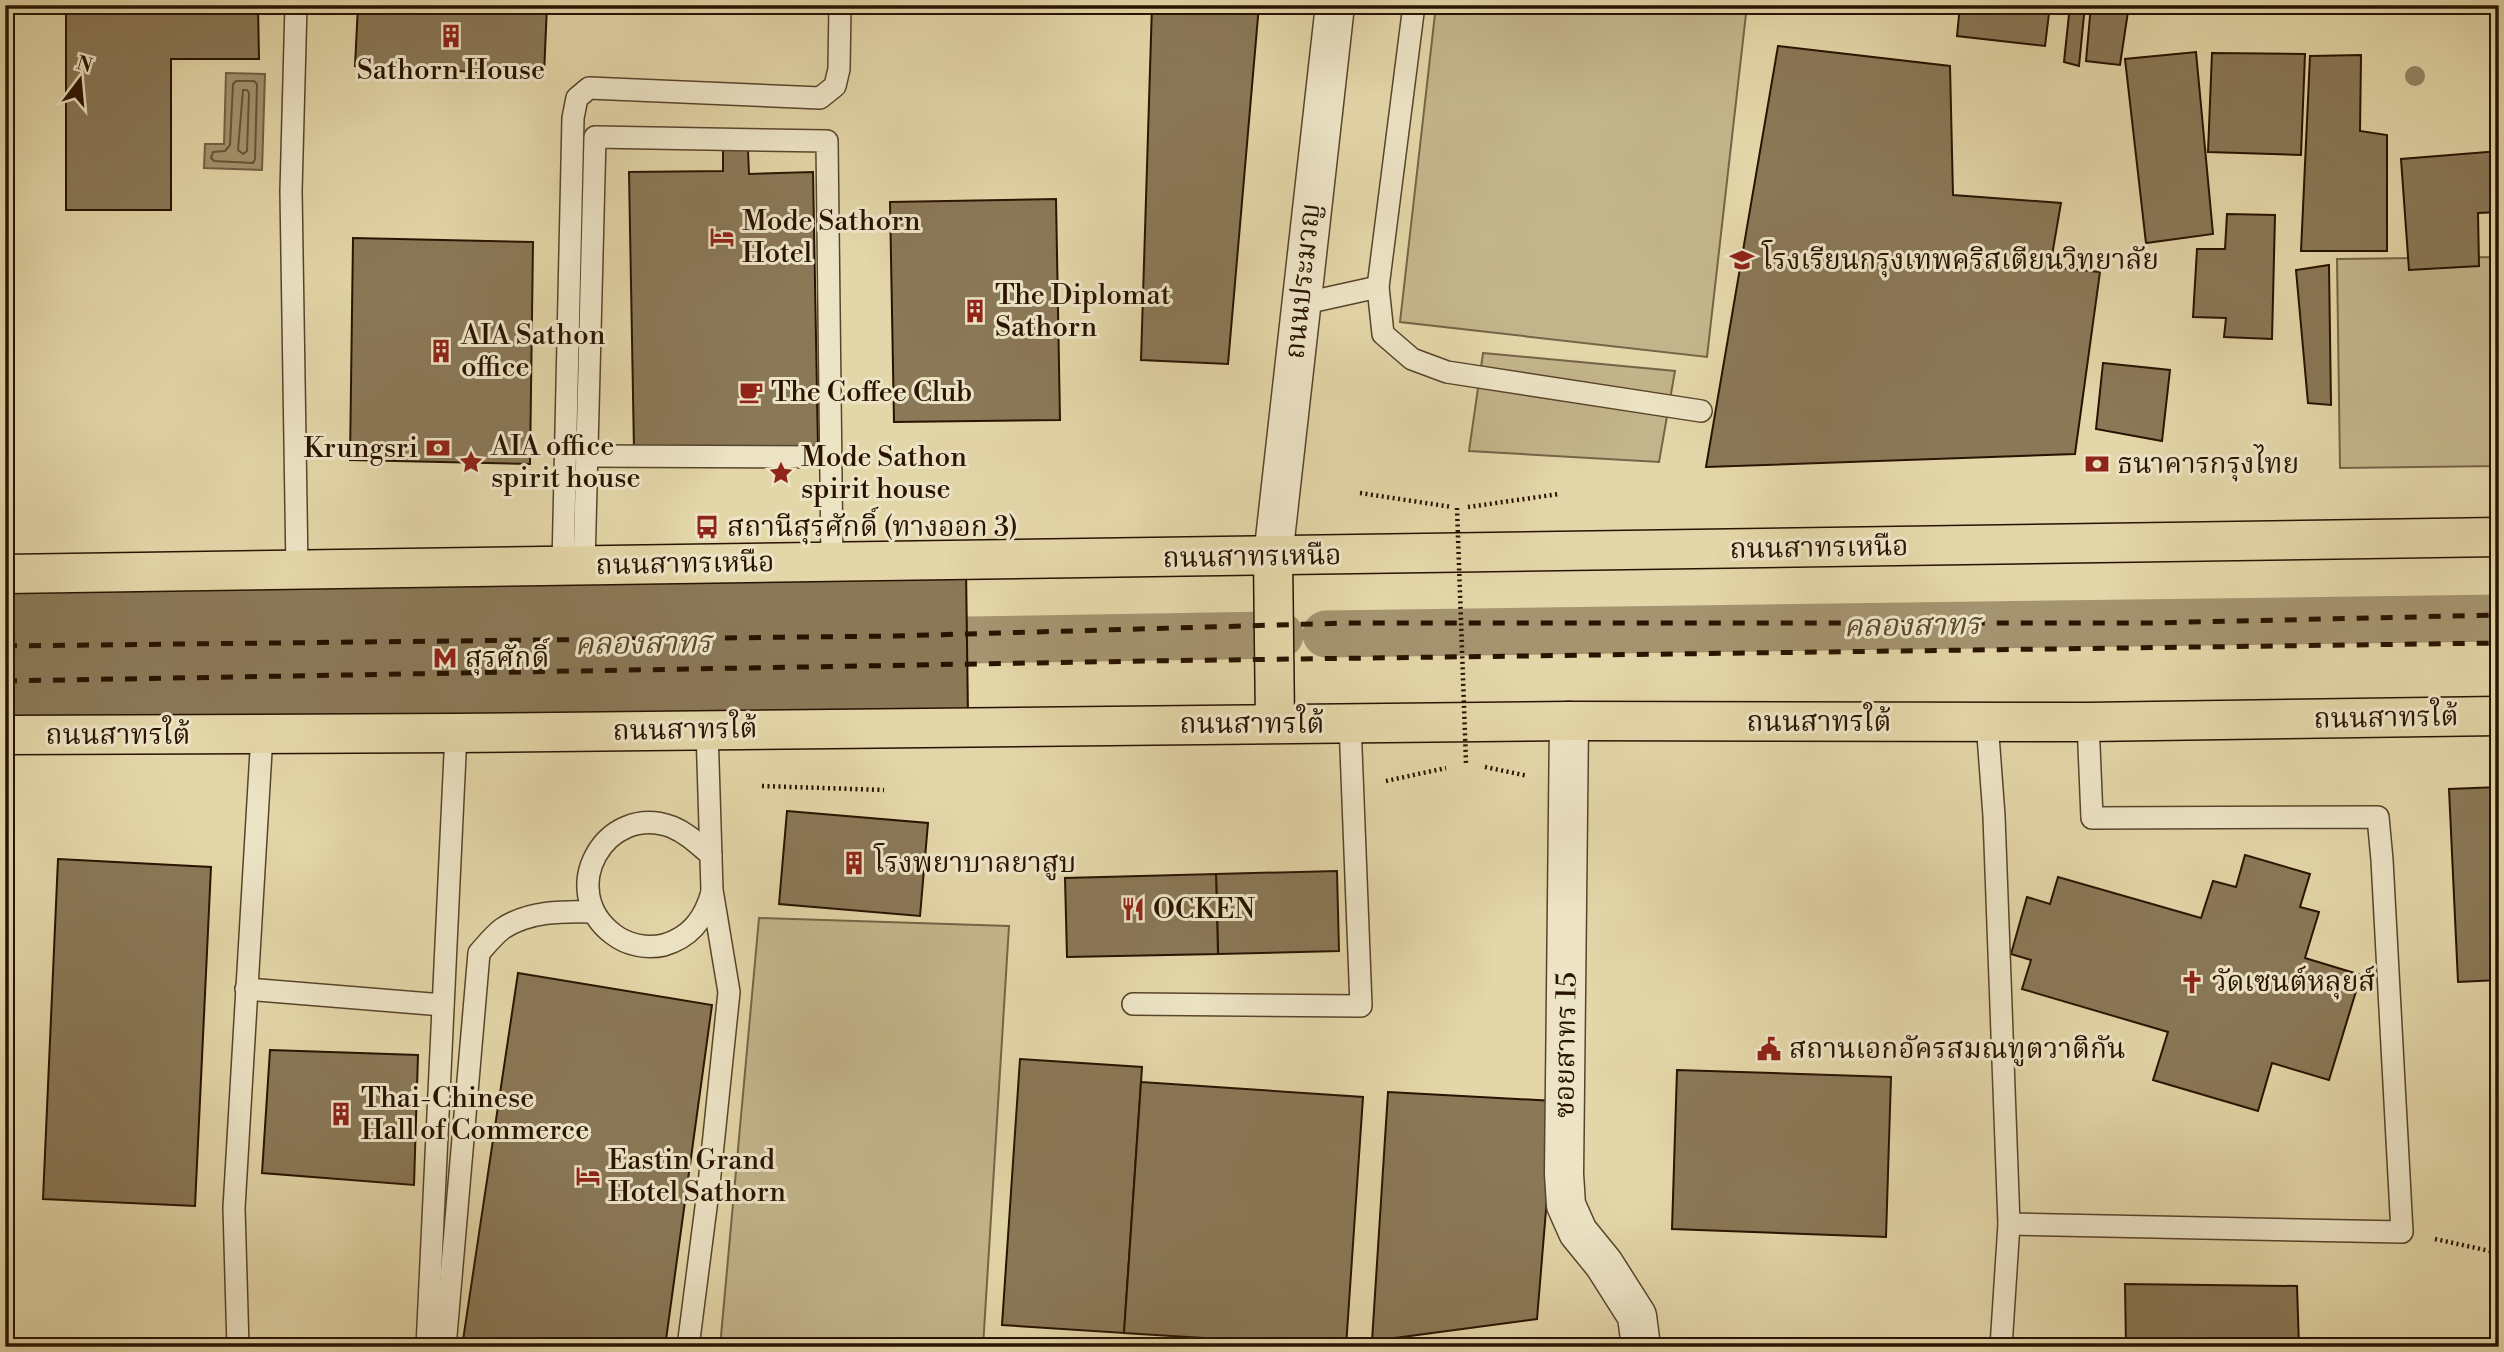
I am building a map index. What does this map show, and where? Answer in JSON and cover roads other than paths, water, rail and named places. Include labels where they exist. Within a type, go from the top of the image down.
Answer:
[{"type":"main road","name":"ถนนสาทรเหนือ","points":[[5,574],[832,562],[1273,573],[2499,537]]},
{"type":"main road","points":[[1273,573],[1275,723]]},
{"type":"main road","name":"ถนนสาทรใต้","points":[[5,735],[1569,721],[2088,722],[2499,716]]},
{"type":"street","name":"ถนนประมวญ","points":[[1273,573],[1335,5]]},
{"type":"street","name":"ซอยสาทร 15","points":[[1569,721],[1564,1174],[1566,1205],[1578,1232],[1604,1264],[1636,1316],[1641,1347]]},
{"type":"lane","points":[[296,5],[291,191],[298,569]]},
{"type":"lane","points":[[573,565],[573,118],[577,98],[589,88],[820,97],[835,86],[839,69],[840,5]]},
{"type":"lane","points":[[1413,5],[1378,287],[1383,334],[1412,359],[1447,372],[1701,411]]},
{"type":"lane","points":[[573,565],[586,456],[595,137],[827,141],[832,562]]},
{"type":"lane","points":[[1301,304],[1378,287]]},
{"type":"lane","points":[[586,456],[831,457]]},
{"type":"lane","points":[[1987,722],[1994,816],[2009,1224],[2001,1347]]},
{"type":"lane","points":[[2009,1224],[2402,1232],[2378,817],[2092,818],[2088,722]]},
{"type":"lane","points":[[1132,1004],[1361,1006],[1350,723]]},
{"type":"lane","points":[[688,1347],[709,1184],[729,992],[712,890],[707,730]]},
{"type":"lane","points":[[427,1347],[456,733]]},
{"type":"lane","points":[[238,1347],[234,1208],[262,734]]},
{"type":"lane","points":[[711,855],[689,835],[670,826],[649,822],[628,826],[610,836],[597,852],[588,871],[587,891],[593,912],[605,928],[622,941],[642,946],[661,946],[681,939],[696,926],[707,909],[712,890]]},
{"type":"lane","points":[[445,1347],[480,953],[501,929],[529,917],[562,911],[593,912]]},
{"type":"lane","points":[[246,989],[443,1005]]},
{"type":"water","points":[[226,73],[265,74],[262,170],[204,168],[205,144],[224,144]]},
{"type":"waterway","name":"คลองสาทร","points":[[1326,634],[2499,618]]},
{"type":"waterway","name":"คลองสาทร","points":[[902,641],[1280,635]]},
{"type":"railway","points":[[5,646],[895,636],[1347,623],[2150,623],[2499,615]]},
{"type":"railway","points":[[5,681],[1145,661],[2499,643]]},
{"type":"place","name":"Sathorn House","points":[[451,36]]},
{"type":"place","name":"Mode Sathorn Hotel","points":[[722,237]]},
{"type":"place","name":"โรงเรียนกรุงเทพคริสเตียนวิทยาลัย","points":[[1742,260]]},
{"type":"place","name":"The Diplomat Sathorn","points":[[975,311]]},
{"type":"place","name":"AIA Sathon office","points":[[441,351]]},
{"type":"place","name":"The Coffee Club","points":[[751,392]]},
{"type":"place","name":"Krungsri","points":[[438,448]]},
{"type":"place","name":"AIA office spirit house","points":[[471,462]]},
{"type":"place","name":"ธนาคารกรุงไทย","points":[[2097,464]]},
{"type":"place","name":"Mode Sathon spirit house","points":[[781,473]]},
{"type":"place","name":"สถานีสุรศักดิ์ (ทางออก 3)","points":[[707,527]]},
{"type":"place","name":"สุรศักดิ์","points":[[445,658]]},
{"type":"place","name":"โรงพยาบาลยาสูบ","points":[[854,863]]},
{"type":"place","name":"OCKEN","points":[[1133,909]]},
{"type":"place","name":"วัดเซนต์หลุยส์","points":[[2192,982]]},
{"type":"place","name":"สถานเอกอัครสมณทูตวาติกัน","points":[[1769,1049]]},
{"type":"place","name":"Thai-Chinese Hall of Commerce","points":[[341,1114]]},
{"type":"place","name":"Eastin Grand Hotel Sathorn","points":[[588,1176]]}]
